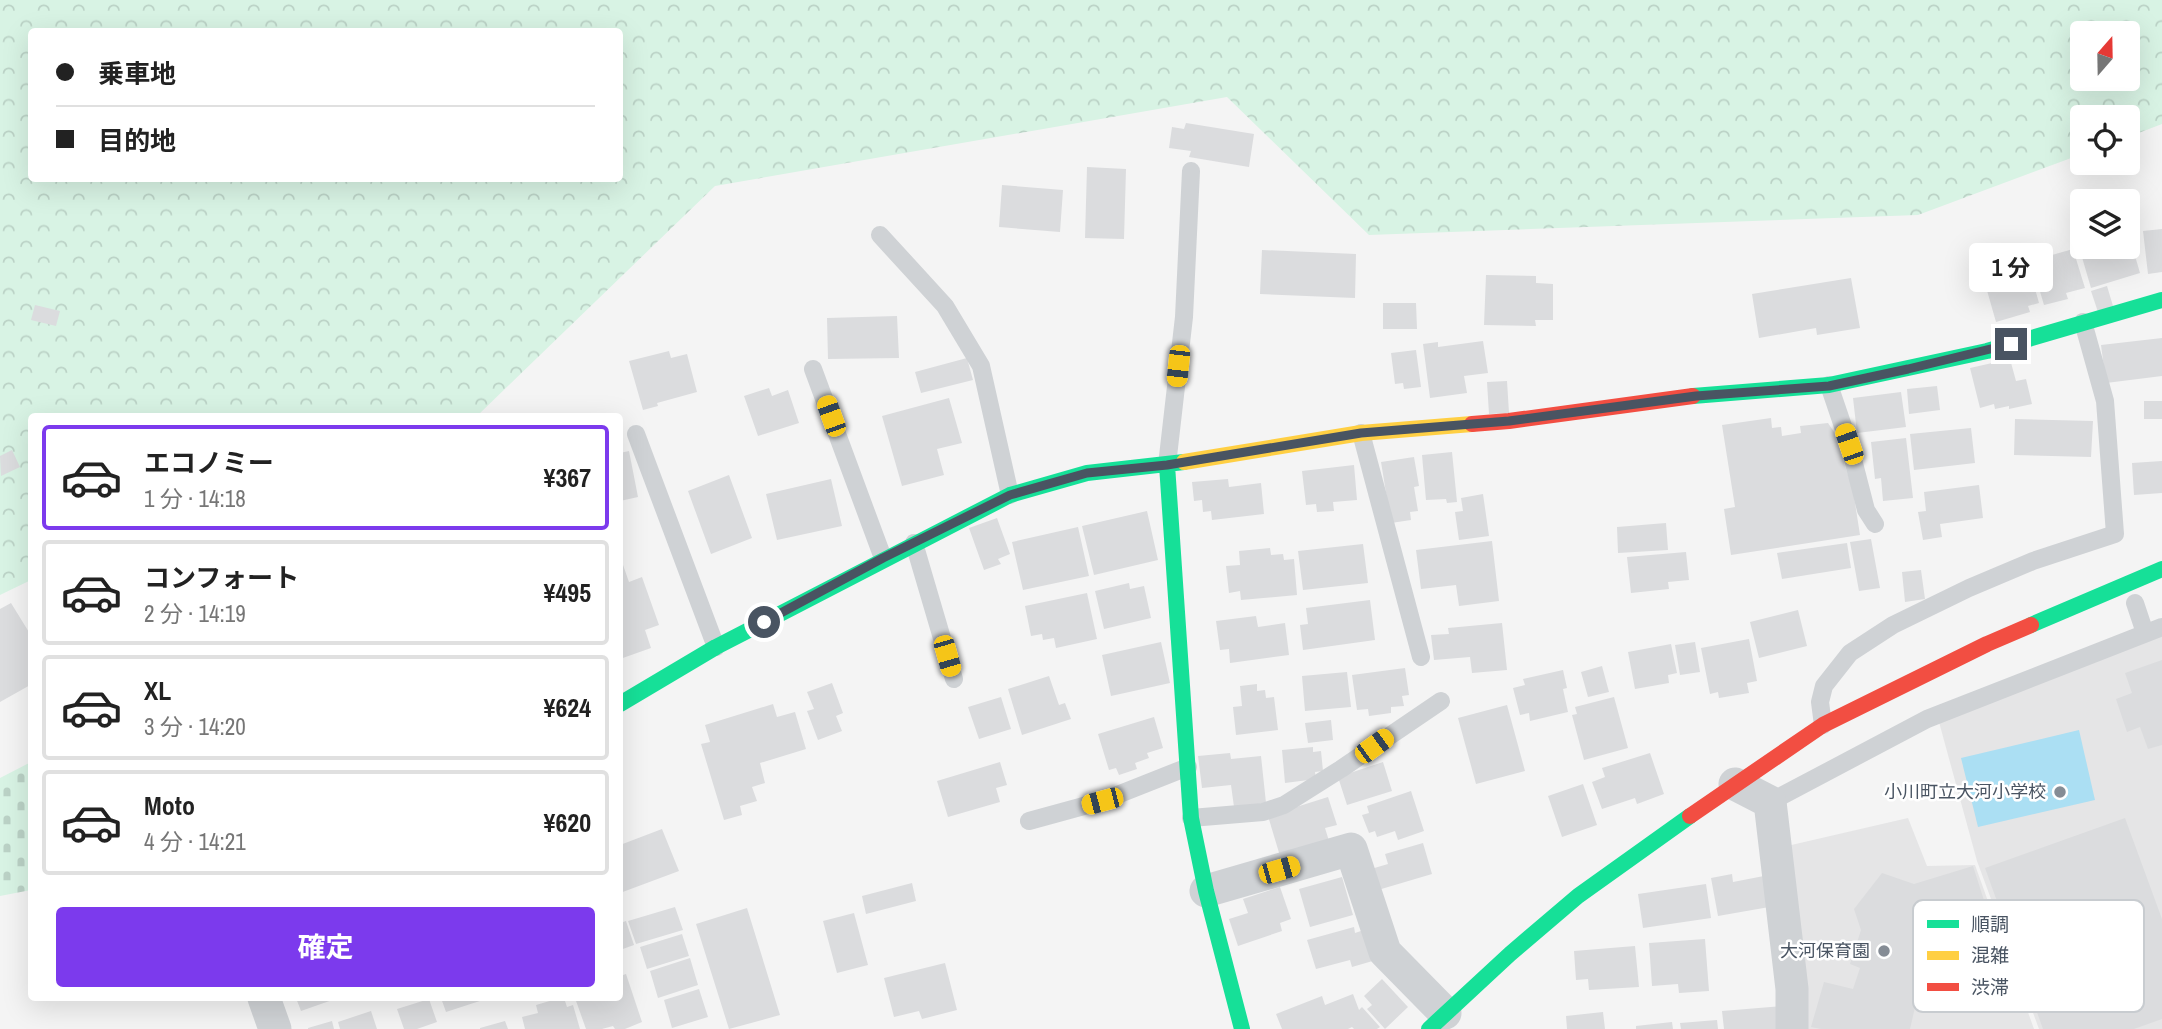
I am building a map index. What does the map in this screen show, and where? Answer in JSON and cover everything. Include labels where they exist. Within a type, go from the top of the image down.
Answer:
[{"type":"street","points":[[623,702],[716,647],[914,542],[1010,495],[1087,473],[1167,465],[1361,433],[1509,421],[1696,396],[1829,386],[1987,351],[2162,300]]},
{"type":"street","points":[[1167,465],[1191,818],[1206,891],[1242,1029]]},
{"type":"street","points":[[1206,891],[1351,849],[1385,953],[1437,1021],[1578,896],[1823,725],[1987,644],[2162,569]]},
{"type":"street","points":[[1735,784],[1770,802],[1791,989],[1792,1029]]},
{"type":"street","points":[[265,1001],[275,1029]]},
{"type":"lane","points":[[1167,465],[1184,317],[1191,172]]},
{"type":"lane","points":[[880,235],[945,306],[981,366],[1010,495]]},
{"type":"lane","points":[[1823,725],[1820,702],[1824,686],[1850,653],[1893,625],[2032,561],[2117,540],[2105,401],[2083,322]]},
{"type":"lane","points":[[813,369],[883,558]]},
{"type":"lane","points":[[1829,386],[1849,444],[1866,510],[1875,524]]},
{"type":"lane","points":[[1361,433],[1421,657]]},
{"type":"lane","points":[[636,434],[716,647]]},
{"type":"lane","points":[[914,542],[954,679]]},
{"type":"lane","points":[[1770,802],[1927,719],[2153,630],[2135,603]]},
{"type":"lane","points":[[1191,818],[1263,812],[1284,805],[1441,701]]},
{"type":"lane","points":[[1030,821],[1102,801],[1188,767]]},
{"type":"shaded area","name":"小川町立大河小学校","points":[[2162,636],[2162,1029],[2039,1029],[2033,1012],[2144,1012],[2144,900],[1991,900],[1977,861],[1939,722]]},
{"type":"shaded area","points":[[1908,818],[1927,866],[1975,865],[1988,900],[1913,900],[1913,1012],[2028,1012],[2034,1029],[1802,1029],[1787,846]]},
{"type":"green space","points":[[0,0],[2162,0],[2162,124],[2140,132],[2140,105],[2070,105],[2070,158],[1918,215],[1369,235],[1227,97],[715,186],[480,413],[28,413],[28,581],[0,595]]},
{"type":"green space","points":[[28,764],[28,891],[0,896],[0,778]]},
{"type":"water","points":[[2079,730],[2095,800],[1978,827],[1961,758]]},
{"type":"building","points":[[1186,123],[1254,134],[1249,167],[1189,157],[1191,151],[1169,148],[1172,127],[1184,129]]},
{"type":"building","points":[[1087,167],[1126,169],[1124,239],[1085,238]]},
{"type":"building","points":[[1002,185],[1063,190],[1060,232],[999,227]]},
{"type":"building","points":[[2162,229],[2162,272],[2148,274],[2143,231]]},
{"type":"building","points":[[1262,250],[1356,254],[1355,298],[1260,294]]},
{"type":"building","points":[[2070,250],[2070,259],[2076,259],[2085,288],[2066,293],[2068,299],[2044,305],[2031,261]]},
{"type":"building","points":[[2083,259],[2136,259],[2140,273],[2091,288]]},
{"type":"building","points":[[2006,266],[2009,277],[2030,271],[2039,303],[2028,306],[2030,312],[1996,322],[1982,273]]},
{"type":"building","points":[[1486,275],[1536,276],[1536,283],[1553,284],[1553,320],[1535,320],[1536,326],[1484,325]]},
{"type":"building","points":[[1851,278],[1860,328],[1817,335],[1816,328],[1759,338],[1752,294]]},
{"type":"building","points":[[2107,286],[2113,306],[2098,312],[2091,291]]},
{"type":"building","points":[[1383,303],[1416,303],[1417,329],[1383,329]]},
{"type":"building","points":[[35,305],[60,311],[56,326],[31,320]]},
{"type":"building","points":[[897,316],[899,358],[828,359],[827,318]]},
{"type":"building","points":[[2162,338],[2162,376],[2106,383],[2101,345]]},
{"type":"building","points":[[1483,341],[1488,373],[1464,376],[1467,393],[1430,398],[1423,344],[1438,342],[1438,347]]},
{"type":"building","points":[[1416,350],[1421,387],[1404,389],[1403,383],[1395,384],[1391,353]]},
{"type":"building","points":[[669,351],[671,358],[687,354],[697,392],[657,403],[658,406],[643,410],[629,361]]},
{"type":"building","points":[[967,358],[973,380],[921,393],[915,372]]},
{"type":"building","points":[[2010,359],[2016,381],[2026,379],[2032,404],[2009,409],[2009,406],[1995,409],[1994,404],[1980,408],[1970,368]]},
{"type":"building","points":[[1507,381],[1509,413],[1489,414],[1487,382]]},
{"type":"building","points":[[1937,386],[1940,410],[1909,414],[1907,389]]},
{"type":"building","points":[[769,388],[772,396],[788,390],[799,423],[758,436],[744,396]]},
{"type":"building","points":[[1901,392],[1906,427],[1857,433],[1853,398]]},
{"type":"building","points":[[949,398],[962,443],[937,449],[944,475],[902,486],[882,416]]},
{"type":"building","points":[[2144,401],[2162,401],[2162,419],[2144,419]]},
{"type":"building","points":[[1771,418],[1772,428],[1781,427],[1782,436],[1801,433],[1800,426],[1828,423],[1834,432],[1853,490],[1860,535],[1731,555],[1724,509],[1735,507],[1722,425]]},
{"type":"building","points":[[2015,419],[2093,421],[2091,457],[2014,455]]},
{"type":"building","points":[[1971,428],[1975,463],[1914,470],[1910,434]]},
{"type":"building","points":[[1906,438],[1913,498],[1883,501],[1881,478],[1875,479],[1871,442]]},
{"type":"building","points":[[12,450],[20,467],[1,476],[0,456]]},
{"type":"building","points":[[629,451],[638,497],[623,500],[623,452]]},
{"type":"building","points":[[1452,452],[1457,502],[1447,503],[1446,499],[1426,500],[1422,455]]},
{"type":"building","points":[[1414,457],[1419,486],[1414,487],[1418,511],[1410,512],[1411,520],[1391,523],[1381,462]]},
{"type":"building","points":[[2162,461],[2162,493],[2134,495],[2132,463]]},
{"type":"building","points":[[1354,465],[1357,500],[1333,502],[1334,511],[1317,512],[1316,504],[1306,505],[1302,471]]},
{"type":"building","points":[[729,475],[752,538],[711,554],[688,491]]},
{"type":"building","points":[[831,479],[842,526],[777,540],[766,494]]},
{"type":"building","points":[[1228,479],[1229,487],[1261,483],[1264,514],[1212,520],[1211,511],[1203,512],[1202,500],[1194,501],[1192,482]]},
{"type":"building","points":[[1979,485],[1983,518],[1940,524],[1942,537],[1923,540],[1918,512],[1926,511],[1924,492]]},
{"type":"building","points":[[1483,494],[1489,536],[1459,540],[1455,512],[1463,511],[1461,498]]},
{"type":"building","points":[[1147,511],[1158,560],[1094,575],[1082,526]]},
{"type":"building","points":[[997,518],[1010,554],[998,559],[1001,564],[984,570],[969,528]]},
{"type":"building","points":[[1666,523],[1668,550],[1618,553],[1617,527]]},
{"type":"building","points":[[1078,527],[1089,576],[1023,590],[1012,542]]},
{"type":"building","points":[[1871,539],[1880,588],[1859,591],[1850,542]]},
{"type":"building","points":[[1492,541],[1499,601],[1459,606],[1456,585],[1421,589],[1416,550]]},
{"type":"building","points":[[1847,543],[1851,568],[1782,579],[1777,553]]},
{"type":"building","points":[[1363,544],[1368,583],[1303,590],[1298,551]]},
{"type":"building","points":[[1270,548],[1271,555],[1283,554],[1284,560],[1294,559],[1297,595],[1241,600],[1240,591],[1229,593],[1226,566],[1240,565],[1239,551]]},
{"type":"building","points":[[1686,552],[1689,580],[1668,582],[1669,589],[1631,593],[1627,557]]},
{"type":"building","points":[[623,565],[629,582],[642,577],[659,625],[645,630],[651,648],[623,658]]},
{"type":"building","points":[[1921,570],[1925,599],[1905,602],[1902,572]]},
{"type":"building","points":[[1129,583],[1130,589],[1144,586],[1151,618],[1104,629],[1095,591]]},
{"type":"building","points":[[1087,593],[1097,639],[1056,648],[1054,638],[1043,640],[1042,634],[1031,636],[1025,606]]},
{"type":"building","points":[[1370,600],[1375,640],[1303,650],[1300,625],[1308,624],[1306,608]]},
{"type":"building","points":[[11,603],[28,631],[28,686],[0,702],[0,609]]},
{"type":"building","points":[[1798,610],[1807,646],[1759,658],[1750,622]]},
{"type":"building","points":[[1256,616],[1258,627],[1285,623],[1289,655],[1230,663],[1229,649],[1220,650],[1216,621]]},
{"type":"building","points":[[1502,623],[1507,670],[1472,673],[1470,657],[1434,660],[1431,635],[1449,634],[1448,628]]},
{"type":"building","points":[[1749,639],[1757,681],[1747,683],[1749,693],[1719,698],[1718,692],[1710,694],[1701,648]]},
{"type":"building","points":[[1161,642],[1170,683],[1111,696],[1102,655]]},
{"type":"building","points":[[1695,642],[1700,672],[1680,675],[1675,645]]},
{"type":"building","points":[[1671,644],[1677,673],[1668,675],[1669,683],[1635,689],[1628,652]]},
{"type":"building","points":[[2162,660],[2162,745],[2148,749],[2140,727],[2127,732],[2116,699],[2132,693],[2125,673]]},
{"type":"building","points":[[1602,666],[1609,692],[1588,697],[1581,672]]},
{"type":"building","points":[[1405,668],[1409,695],[1402,696],[1404,706],[1391,707],[1391,713],[1369,716],[1368,709],[1357,710],[1352,675]]},
{"type":"building","points":[[1563,670],[1567,688],[1563,689],[1568,712],[1530,721],[1529,713],[1520,715],[1513,688],[1525,685],[1523,679]]},
{"type":"building","points":[[1347,672],[1351,707],[1305,711],[1302,676]]},
{"type":"building","points":[[1049,676],[1059,705],[1065,703],[1071,719],[1022,735],[1008,689]]},
{"type":"building","points":[[832,683],[843,713],[836,716],[842,731],[818,740],[807,711],[814,709],[807,692]]},
{"type":"building","points":[[1257,684],[1257,691],[1265,690],[1266,698],[1274,697],[1278,730],[1236,735],[1233,707],[1242,706],[1240,686]]},
{"type":"building","points":[[1001,697],[1011,729],[979,739],[968,707]]},
{"type":"building","points":[[1614,697],[1628,748],[1584,760],[1572,715],[1577,714],[1575,707]]},
{"type":"building","points":[[773,704],[777,717],[795,712],[806,749],[760,763],[765,783],[752,787],[757,801],[740,806],[742,815],[724,820],[701,744],[710,742],[705,725]]},
{"type":"building","points":[[1507,705],[1525,771],[1476,784],[1458,718]]},
{"type":"building","points":[[1154,717],[1163,748],[1147,753],[1149,758],[1135,763],[1137,769],[1119,775],[1116,768],[1109,770],[1098,734]]},
{"type":"building","points":[[1331,720],[1333,740],[1308,743],[1305,723]]},
{"type":"building","points":[[1313,747],[1313,752],[1321,751],[1323,771],[1315,772],[1316,779],[1285,783],[1282,750]]},
{"type":"building","points":[[1230,753],[1231,759],[1261,756],[1266,803],[1234,807],[1231,785],[1202,788],[1198,756]]},
{"type":"building","points":[[1650,753],[1664,794],[1637,804],[1635,798],[1602,809],[1592,782],[1605,777],[1602,768]]},
{"type":"building","points":[[1000,762],[1007,785],[996,788],[1000,802],[948,817],[937,781]]},
{"type":"building","points":[[1383,762],[1392,791],[1347,805],[1338,777]]},
{"type":"building","points":[[1583,784],[1597,825],[1562,837],[1548,796]]},
{"type":"building","points":[[1411,791],[1424,831],[1398,840],[1395,831],[1377,837],[1375,831],[1369,833],[1362,815],[1369,813],[1367,806]]},
{"type":"building","points":[[1328,797],[1337,825],[1325,828],[1329,841],[1280,856],[1268,816]]},
{"type":"building","points":[[2125,818],[2162,919],[2162,1019],[2134,1029],[2043,1029],[2037,1012],[2144,1012],[2144,900],[1997,900],[1985,868]]},
{"type":"building","points":[[662,829],[679,871],[623,892],[623,844]]},
{"type":"building","points":[[1423,843],[1432,874],[1378,890],[1371,869],[1388,864],[1385,854]]},
{"type":"building","points":[[1973,866],[1984,900],[1913,900],[1914,1012],[1910,1029],[1811,1027],[1824,982],[1853,989],[1860,968],[1850,964],[1861,930],[1854,909],[1882,873],[1914,884]]},
{"type":"building","points":[[1732,874],[1733,882],[1769,875],[1775,906],[1718,916],[1711,878]]},
{"type":"building","points":[[1342,877],[1353,915],[1310,927],[1299,889]]},
{"type":"building","points":[[912,883],[916,901],[866,914],[862,896]]},
{"type":"building","points":[[1706,884],[1711,918],[1643,928],[1638,894]]},
{"type":"building","points":[[1280,887],[1291,919],[1280,923],[1282,931],[1238,946],[1229,919],[1248,913],[1243,899]]},
{"type":"building","points":[[675,907],[683,930],[636,944],[628,921]]},
{"type":"building","points":[[747,908],[780,1015],[729,1029],[696,924]]},
{"type":"building","points":[[854,913],[868,965],[837,973],[823,921]]},
{"type":"building","points":[[626,921],[634,945],[623,949],[623,922]]},
{"type":"building","points":[[1354,927],[1355,933],[1367,929],[1376,960],[1352,967],[1350,960],[1316,969],[1307,940]]},
{"type":"building","points":[[682,934],[689,956],[647,969],[640,947]]},
{"type":"building","points":[[1705,939],[1709,991],[1679,993],[1678,984],[1652,986],[1649,943]]},
{"type":"building","points":[[1635,946],[1639,987],[1589,990],[1588,979],[1576,980],[1574,951]]},
{"type":"building","points":[[690,958],[698,985],[658,998],[650,971]]},
{"type":"building","points":[[945,963],[957,1010],[922,1019],[919,1011],[894,1017],[884,978]]},
{"type":"building","points":[[626,974],[642,1022],[625,1029],[615,1029],[613,1026],[586,1029],[576,1001],[623,1001],[623,975]]},
{"type":"building","points":[[1382,979],[1408,1007],[1385,1029],[1367,1009],[1372,1005],[1364,996]]},
{"type":"building","points":[[699,989],[708,1017],[672,1028],[664,1000]]},
{"type":"building","points":[[1353,994],[1359,1010],[1362,1007],[1380,1027],[1282,1029],[1276,1014],[1322,996],[1325,1005]]},
{"type":"building","points":[[297,1001],[329,1001],[301,1011]]},
{"type":"building","points":[[430,1001],[437,1022],[417,1029],[404,1029],[397,1009]]},
{"type":"building","points":[[442,1001],[480,1001],[446,1012]]},
{"type":"building","points":[[565,1001],[567,1007],[573,1005],[580,1029],[525,1029],[522,1017],[538,1013],[536,1005]]},
{"type":"building","points":[[1782,1006],[1784,1029],[1724,1029],[1722,1011]]},
{"type":"building","points":[[371,1011],[377,1029],[340,1029],[338,1022]]},
{"type":"building","points":[[1603,1012],[1605,1029],[1567,1029],[1566,1016]]},
{"type":"building","points":[[1717,1020],[1718,1029],[1681,1029],[1680,1023]]},
{"type":"building","points":[[332,1021],[334,1029],[308,1029],[308,1028]]},
{"type":"building","points":[[505,1021],[508,1029],[480,1029],[480,1028]]},
{"type":"building","points":[[1672,1022],[1673,1029],[1636,1029],[1636,1026]]},
{"type":"traffic: fast","points":[[1693,396],[1829,385],[1987,351],[2162,300]]},
{"type":"traffic: fast","points":[[623,702],[716,647],[1010,495],[1087,473],[1184,462]]},
{"type":"traffic: fast","points":[[1167,465],[1191,818],[1206,891],[1242,1029]]},
{"type":"traffic: fast","points":[[2031,625],[2162,569]]},
{"type":"traffic: fast","points":[[1429,1029],[1578,896],[1690,816]]},
{"type":"traffic: slow","points":[[1184,462],[1361,433],[1472,424]]},
{"type":"traffic: jam","points":[[1472,424],[1693,396]]},
{"type":"traffic: jam","points":[[1690,816],[1823,725],[2031,625]]},
{"type":"place","name":"小川町立大河小学校","points":[[2060,792]]},
{"type":"place","name":"大河保育園","points":[[1884,951]]},
{"type":"route","points":[[764,622],[883,558],[1010,495],[1087,473],[1167,465],[1361,433],[1509,421],[1696,396],[1829,386],[2011,344]]}]
